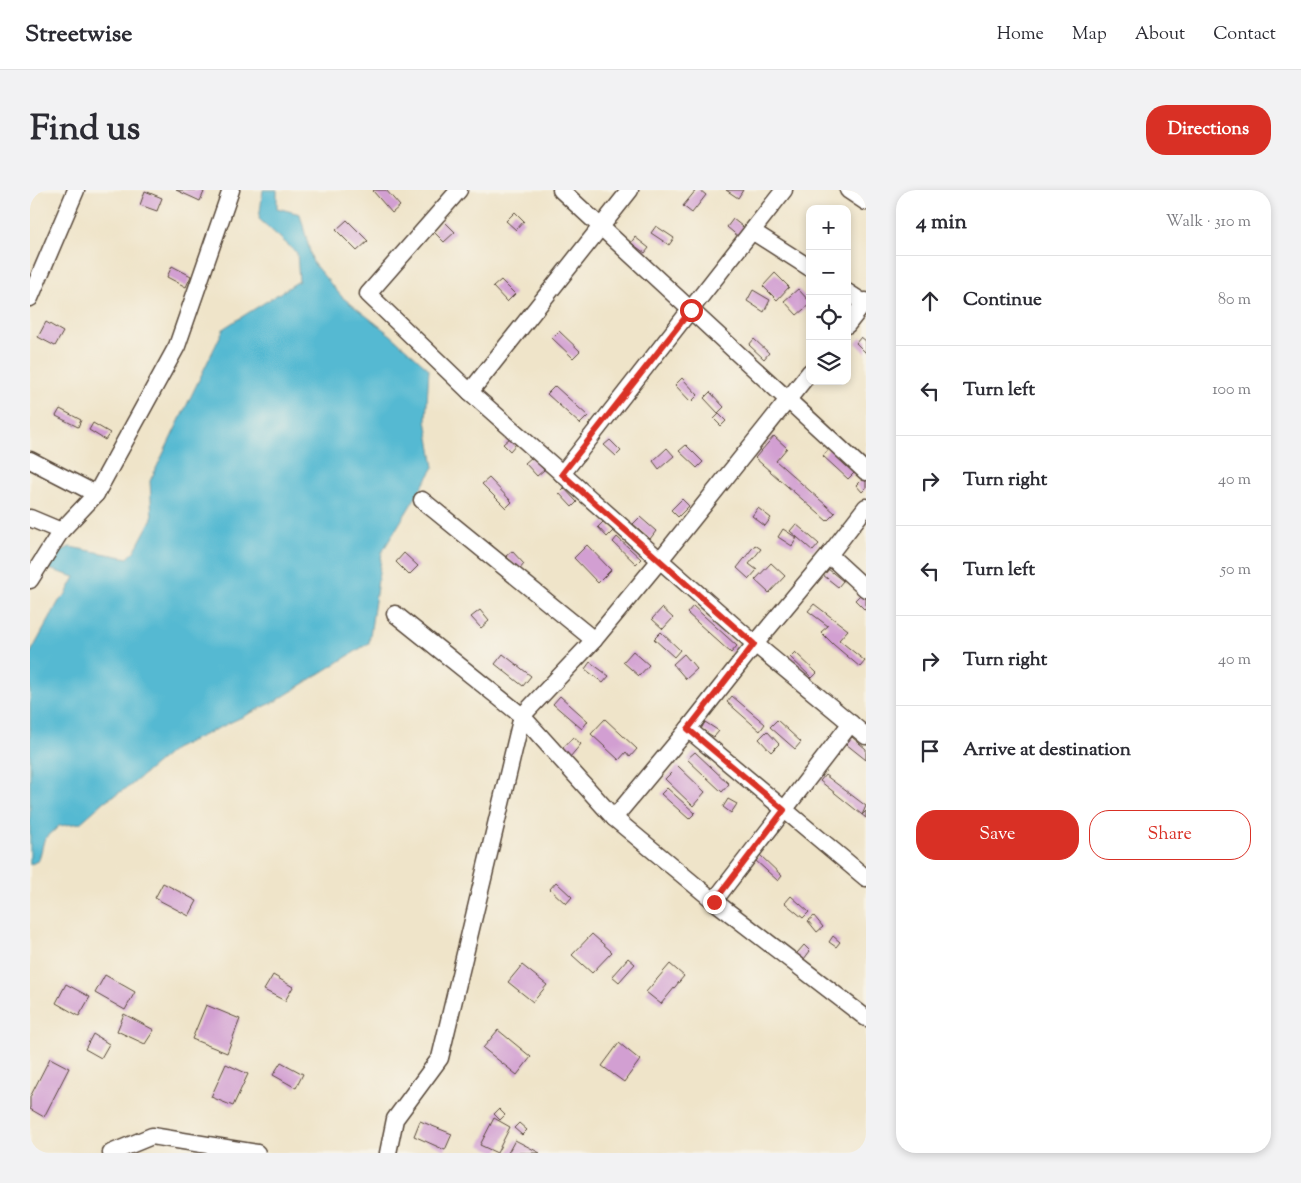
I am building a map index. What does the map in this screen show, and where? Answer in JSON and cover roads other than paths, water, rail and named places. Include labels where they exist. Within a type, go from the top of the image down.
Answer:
[{"type":"street","points":[[30,298],[76,190]]},
{"type":"street","points":[[30,580],[61,531],[96,494],[177,346],[231,190]]},
{"type":"street","points":[[459,190],[368,294],[470,392],[562,474],[754,644],[866,736]]},
{"type":"street","points":[[561,190],[866,472]]},
{"type":"street","points":[[470,392],[630,190]]},
{"type":"street","points":[[562,474],[784,190]]},
{"type":"street","points":[[848,190],[866,202]]},
{"type":"street","points":[[752,231],[806,265]]},
{"type":"street","points":[[851,294],[865,302],[851,320]]},
{"type":"street","points":[[388,1153],[395,1119],[440,1058],[522,716],[594,640],[806,377]]},
{"type":"street","points":[[30,460],[96,494]]},
{"type":"street","points":[[422,500],[594,640]]},
{"type":"street","points":[[614,818],[866,507]]},
{"type":"street","points":[[30,518],[61,531]]},
{"type":"street","points":[[829,555],[866,589]]},
{"type":"street","points":[[395,614],[522,716],[614,818],[714,902],[866,1018]]},
{"type":"street","points":[[714,902],[851,723]]},
{"type":"street","points":[[688,729],[866,878]]},
{"type":"street","points":[[111,1153],[152,1136],[257,1153]]},
{"type":"water","points":[[263,190],[277,190],[277,208],[300,214],[313,263],[342,297],[392,336],[429,369],[426,420],[434,467],[382,552],[369,643],[276,701],[174,749],[130,786],[105,801],[80,823],[59,826],[44,840],[39,860],[30,865],[30,654],[59,601],[66,594],[75,577],[39,566],[48,557],[70,547],[128,558],[135,550],[152,518],[150,481],[224,328],[299,281],[297,253],[259,219]]}]
